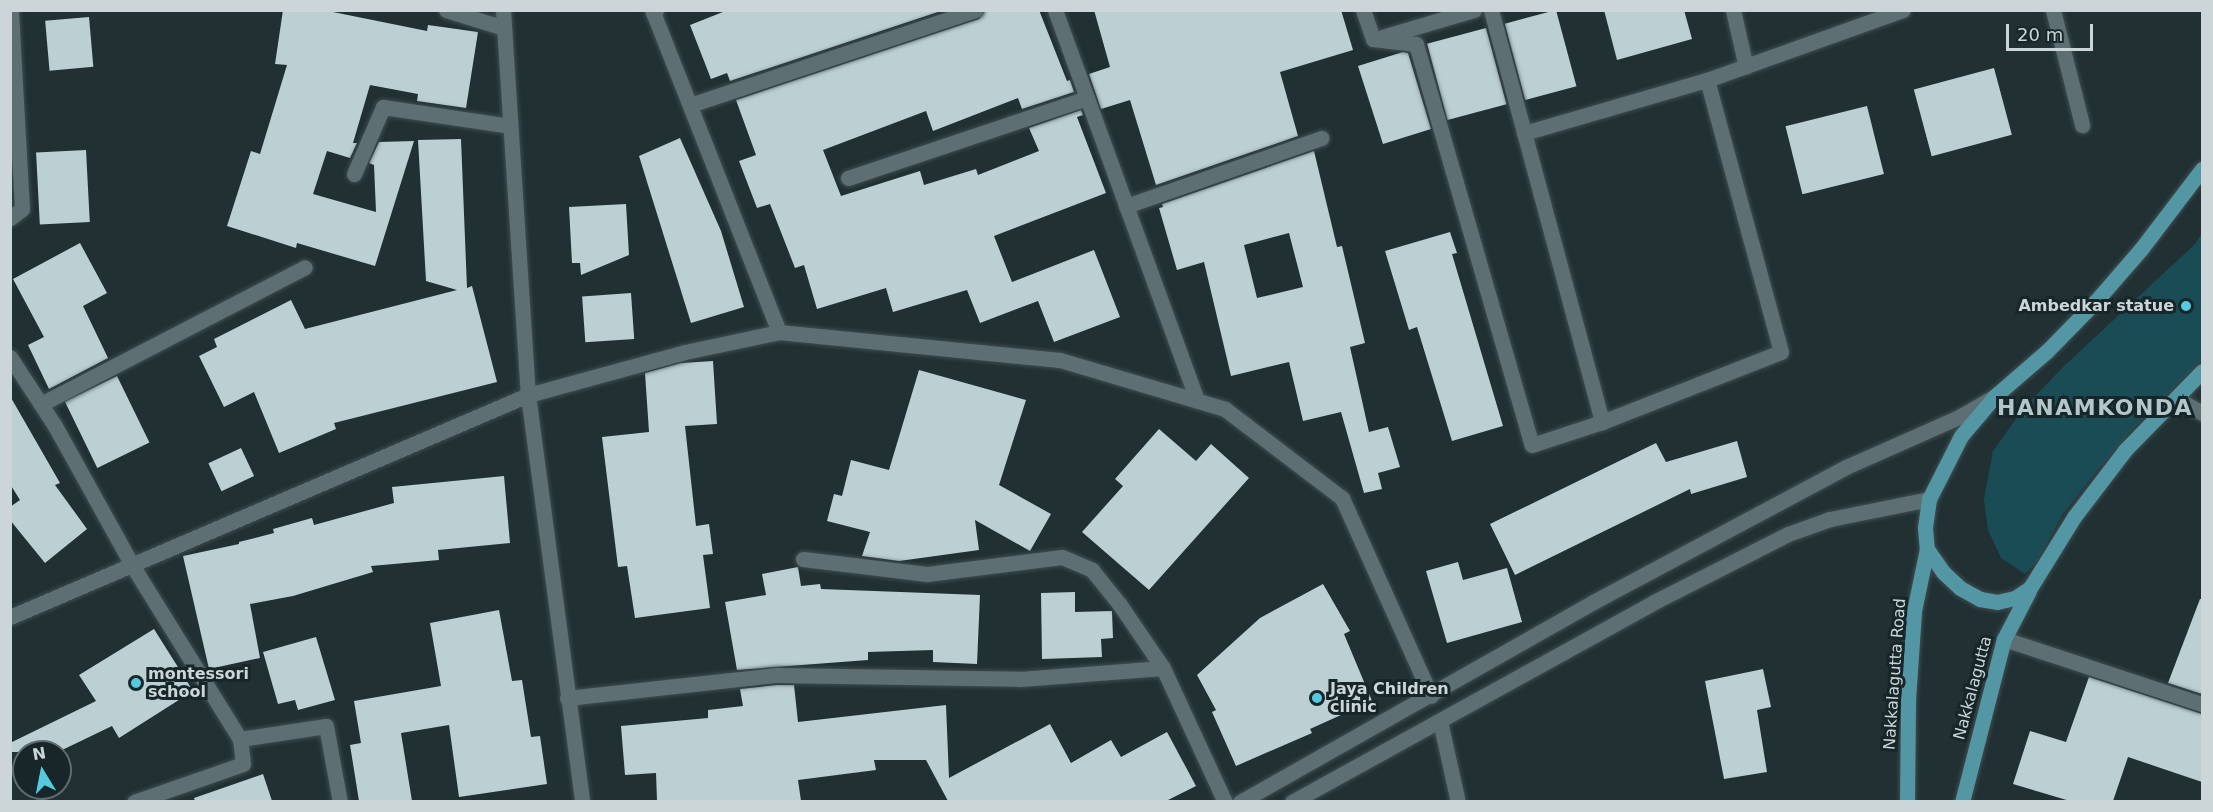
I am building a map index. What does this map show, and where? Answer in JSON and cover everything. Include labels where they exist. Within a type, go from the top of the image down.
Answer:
[{"type":"main road","points":[[2183,194],[2202,169]]},
{"type":"main road","points":[[2183,194],[2202,181]]},
{"type":"main road","name":"Nakkalagutta Road","points":[[1907,801],[1908,700],[1914,611],[1927,549],[1925,528],[1929,499],[1961,436],[1995,396],[2047,351],[2096,301],[2183,194]]},
{"type":"main road","name":"Nakkalagutta","points":[[1962,801],[2004,639],[2030,588],[2080,508],[2125,450],[2202,371]]},
{"type":"main road","points":[[1927,549],[1944,573],[1960,588],[1980,599],[1997,602],[2015,598],[2030,588]]},
{"type":"street","points":[[10,218],[22,209],[11,10]]},
{"type":"street","points":[[446,10],[504,28]]},
{"type":"street","points":[[503,10],[528,395],[582,801]]},
{"type":"street","points":[[656,10],[653,12],[779,332]]},
{"type":"street","points":[[690,105],[976,10]]},
{"type":"street","points":[[1055,10],[1197,401]]},
{"type":"street","points":[[1363,10],[1373,39]]},
{"type":"street","points":[[1373,39],[1474,10]]},
{"type":"street","points":[[1491,10],[1602,422]]},
{"type":"street","points":[[1732,10],[1746,67]]},
{"type":"street","points":[[1524,133],[1707,80],[1903,10]]},
{"type":"street","points":[[2054,10],[2082,125]]},
{"type":"street","points":[[1373,39],[1416,44],[1532,446],[1602,422],[1781,352],[1707,80]]},
{"type":"street","points":[[848,178],[1087,99]]},
{"type":"street","points":[[354,174],[383,107],[510,126]]},
{"type":"street","points":[[1126,206],[1321,138]]},
{"type":"street","points":[[41,404],[305,267]]},
{"type":"street","points":[[10,617],[528,395],[685,352],[779,332],[1060,360],[1225,409],[1342,498],[1431,696]]},
{"type":"street","points":[[10,357],[41,404],[132,566],[240,739],[243,764],[134,801]]},
{"type":"street","points":[[2202,385],[2180,395],[2202,413]]},
{"type":"street","points":[[1240,801],[1431,696],[1593,602],[1846,467],[1959,417],[1995,396]]},
{"type":"street","points":[[1292,801],[1656,601],[1788,534],[1830,519],[1929,499]]},
{"type":"street","points":[[803,559],[927,574],[1062,557],[1092,570],[1120,605],[1163,668],[1225,801]]},
{"type":"street","points":[[2004,639],[2202,704]]},
{"type":"street","points":[[567,698],[777,675],[1020,679],[1163,668]]},
{"type":"street","points":[[1440,721],[1458,801]]},
{"type":"street","points":[[240,739],[326,726],[340,801]]},
{"type":"shaded area","points":[[2202,233],[2202,360],[2132,430],[2097,471],[2063,514],[2037,561],[2025,574],[2001,558],[1988,530],[1984,499],[1993,451],[2023,409],[2063,367],[2195,244]]},
{"type":"building","points":[[283,10],[323,10],[427,31],[428,25],[478,32],[466,108],[417,101],[418,94],[370,85],[353,143],[357,143],[350,158],[327,151],[313,194],[376,212],[374,165],[369,163],[379,142],[414,141],[375,266],[297,243],[296,248],[227,226],[251,151],[260,154],[287,65],[275,64]]},
{"type":"building","points":[[728,10],[944,10],[730,81],[727,73],[711,79],[690,25]]},
{"type":"building","points":[[986,10],[1039,10],[1067,81],[1070,80],[1074,92],[1022,109],[1018,98],[933,131],[926,111],[823,150],[841,196],[920,171],[924,185],[976,169],[978,175],[1039,151],[1029,128],[1081,110],[1083,115],[1077,117],[1106,193],[994,236],[1012,282],[1094,250],[1120,317],[1054,342],[1038,301],[980,323],[967,290],[893,312],[886,288],[817,309],[804,265],[795,268],[770,204],[757,208],[739,161],[756,155],[736,100],[979,19]]},
{"type":"building","points":[[1094,10],[1341,10],[1353,50],[1280,72],[1298,136],[1156,185],[1130,100],[1101,109],[1089,74],[1110,67]]},
{"type":"building","points":[[1556,10],[1576,86],[1525,100],[1505,24]]},
{"type":"building","points":[[1604,10],[1684,10],[1692,39],[1617,60]]},
{"type":"building","points":[[89,17],[93,67],[50,71],[45,21]]},
{"type":"building","points":[[1486,28],[1506,104],[1448,120],[1427,44]]},
{"type":"building","points":[[1403,52],[1408,53],[1431,129],[1383,144],[1358,66]]},
{"type":"building","points":[[1994,68],[2012,135],[1932,156],[1914,89]]},
{"type":"building","points":[[1867,106],[1884,174],[1802,194],[1785,126]]},
{"type":"building","points":[[680,138],[721,231],[744,307],[691,323],[639,156]]},
{"type":"building","points":[[461,139],[467,288],[472,286],[497,382],[334,423],[336,429],[279,453],[254,392],[224,407],[199,356],[217,347],[214,339],[291,300],[305,329],[457,290],[426,281],[418,140]]},
{"type":"building","points":[[86,150],[90,222],[40,225],[36,153]]},
{"type":"building","points":[[1314,151],[1337,247],[1342,246],[1365,343],[1350,347],[1369,432],[1388,427],[1400,467],[1378,473],[1382,489],[1364,493],[1341,412],[1303,421],[1289,362],[1231,376],[1204,262],[1177,270],[1159,208],[1163,207],[1162,204]],"holes":[[[1289,233],[1303,287],[1257,298],[1244,245]]]},
{"type":"building","points":[[626,204],[629,255],[581,275],[580,263],[572,263],[569,207]]},
{"type":"building","points":[[1450,232],[1457,253],[1452,254],[1503,426],[1452,441],[1417,327],[1409,330],[1385,251]]},
{"type":"building","points":[[80,243],[107,293],[83,306],[108,358],[49,389],[28,345],[44,337],[13,279]]},
{"type":"building","points":[[631,293],[634,339],[585,342],[582,296]]},
{"type":"building","points":[[713,361],[717,424],[685,426],[696,526],[709,524],[713,554],[703,555],[710,608],[635,618],[627,566],[618,567],[602,437],[649,432],[645,373],[681,363]]},
{"type":"building","points":[[919,370],[1026,400],[999,485],[1051,514],[1030,551],[975,520],[979,550],[899,561],[862,556],[870,532],[827,521],[834,494],[842,496],[851,460],[889,470]]},
{"type":"building","points":[[117,376],[149,443],[97,468],[65,401]]},
{"type":"building","points":[[10,396],[60,483],[55,485],[87,529],[45,563],[10,520],[10,507],[20,500],[10,484]]},
{"type":"building","points":[[1159,429],[1196,461],[1211,444],[1249,478],[1149,590],[1082,532],[1123,486],[1115,479]]},
{"type":"building","points":[[1737,441],[1747,477],[1691,494],[1690,489],[1515,575],[1490,524],[1656,443],[1666,462]]},
{"type":"building","points":[[241,448],[254,476],[221,491],[208,463]]},
{"type":"building","points":[[504,476],[510,543],[438,550],[439,560],[371,566],[373,572],[293,596],[250,604],[260,658],[209,669],[183,556],[239,544],[239,542],[274,533],[273,529],[312,518],[314,525],[394,503],[392,487]]},
{"type":"building","points":[[1458,562],[1463,580],[1507,568],[1522,622],[1447,643],[1426,571]]},
{"type":"building","points":[[798,567],[801,586],[820,584],[821,589],[980,595],[977,664],[933,662],[933,650],[868,652],[868,660],[737,670],[725,602],[766,595],[762,574]]},
{"type":"building","points":[[1323,584],[1350,631],[1344,634],[1372,701],[1310,729],[1312,733],[1236,766],[1212,712],[1216,710],[1197,675],[1260,618]]},
{"type":"building","points":[[1075,592],[1075,612],[1112,611],[1113,638],[1101,639],[1102,657],[1042,659],[1041,593]]},
{"type":"building","points":[[2200,599],[2202,599],[2202,694],[2168,683]]},
{"type":"building","points":[[499,610],[512,681],[522,680],[531,737],[540,736],[547,784],[459,797],[449,725],[401,733],[412,801],[359,801],[350,745],[361,743],[354,701],[441,686],[430,623]]},
{"type":"building","name":"montessori school","points":[[154,629],[193,691],[119,738],[112,726],[72,745],[72,740],[16,740],[96,701],[79,675]]},
{"type":"building","points":[[316,637],[335,700],[298,710],[295,700],[278,704],[263,652]]},
{"type":"building","points":[[1763,669],[1771,707],[1757,710],[1767,772],[1724,779],[1705,681]]},
{"type":"building","points":[[2089,677],[2202,714],[2202,782],[2128,757],[2113,801],[2070,801],[2013,784],[2030,731],[2066,742]]},
{"type":"building","points":[[794,685],[798,722],[946,705],[949,778],[1050,724],[1071,763],[1111,740],[1121,757],[1167,732],[1196,786],[1166,801],[948,801],[926,760],[874,760],[876,770],[798,780],[801,801],[657,801],[656,773],[625,775],[621,726],[708,718],[708,710],[743,706],[740,689]]},
{"type":"building","points":[[263,774],[272,801],[195,801],[194,798]]},
{"type":"place","name":"Ambedkar statue","points":[[2186,306]]},
{"type":"place","name":"montessori school","points":[[136,683]]},
{"type":"place","name":"Jaya Children clinic","points":[[1317,698]]},
{"type":"district","name":"HANAMKONDA","points":[[2095,408]]}]
